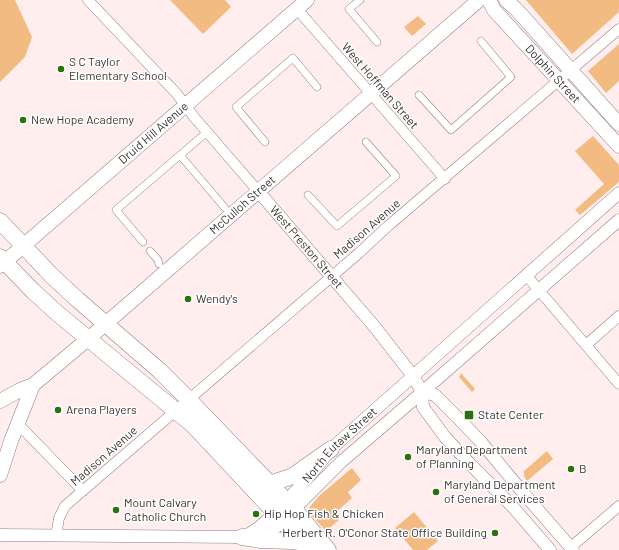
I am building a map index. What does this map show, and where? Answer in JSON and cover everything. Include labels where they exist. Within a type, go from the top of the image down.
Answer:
[{"type":"main road","name":"Druid Hill Avenue","points":[[2,262],[24,245],[186,106],[307,0]]},
{"type":"main road","name":"McCulloh Street","points":[[0,401],[33,385],[88,339],[479,0]]},
{"type":"main road","name":"Dolphin Street","points":[[489,0],[494,10],[619,146]]},
{"type":"main road","name":"Dolphin Street","points":[[506,0],[517,10],[619,124]]},
{"type":"main road","points":[[0,220],[52,276],[160,371],[269,484],[307,547]]},
{"type":"main road","points":[[2,262],[88,339],[176,410],[328,550]]},
{"type":"main road","points":[[0,475],[33,385]]},
{"type":"main road","points":[[269,484],[293,476],[331,449]]},
{"type":"main road","points":[[242,537],[261,540],[292,541],[307,547]]},
{"type":"street","name":"West Preston Street","points":[[88,0],[172,89],[207,132],[332,276],[413,376],[422,392],[423,407],[445,437],[512,506],[550,550]]},
{"type":"street","points":[[360,0],[349,9],[377,42]]},
{"type":"street","name":"West Hoffman Street","points":[[297,9],[445,179]]},
{"type":"street","name":"Madison Avenue","points":[[56,536],[59,518],[65,506],[388,226],[445,179],[619,29]]},
{"type":"street","points":[[419,95],[451,130],[511,77],[480,41]]},
{"type":"street","points":[[265,142],[236,107],[293,58],[317,86]]},
{"type":"street","points":[[144,242],[116,210],[207,132]]},
{"type":"street","points":[[308,195],[337,226],[396,176],[366,142]]},
{"type":"street","points":[[180,155],[225,208]]},
{"type":"street","name":"North Eutaw Street","points":[[261,540],[270,533],[309,477],[331,449],[619,193]]},
{"type":"street","name":"North Eutaw Street","points":[[0,535],[242,537],[255,531],[285,511],[619,220]]},
{"type":"street","points":[[150,251],[160,264]]},
{"type":"street","points":[[526,275],[619,384]]},
{"type":"street","points":[[586,345],[619,316]]},
{"type":"street","points":[[422,392],[436,395],[460,420],[481,442],[572,549],[619,506]]},
{"type":"street","points":[[18,424],[83,491]]},
{"type":"shaded area","points":[[0,0],[15,0],[32,37],[25,57],[0,82]]},
{"type":"shaded area","points":[[170,0],[225,0],[231,7],[203,34]]},
{"type":"shaded area","points":[[526,0],[619,0],[619,12],[572,54]]},
{"type":"shaded area","points":[[418,16],[426,24],[412,36],[404,27]]},
{"type":"shaded area","points":[[619,44],[619,81],[606,93],[588,71]]},
{"type":"shaded area","points":[[593,136],[619,165],[619,182],[580,215],[575,210],[604,184],[575,151]]},
{"type":"shaded area","points":[[461,373],[475,389],[472,392],[459,377]]},
{"type":"shaded area","points":[[547,451],[553,459],[527,481],[524,476],[524,471]]},
{"type":"shaded area","points":[[352,468],[361,480],[348,492],[352,498],[334,514],[339,520],[326,531],[310,514],[309,508],[319,496]]},
{"type":"shaded area","points":[[414,512],[438,541],[427,550],[413,550],[395,528]]},
{"type":"place","name":"S C Taylor Elementary School","points":[[61,69]]},
{"type":"place","name":"New Hope Academy","points":[[23,120]]},
{"type":"place","name":"Wendy's","points":[[188,299]]},
{"type":"place","name":"Arena Players","points":[[58,410]]},
{"type":"place","name":"State Center","points":[[469,415]]},
{"type":"place","name":"Maryland Department of Planning","points":[[408,457]]},
{"type":"place","name":"B","points":[[571,469]]},
{"type":"place","name":"Maryland Department of General Services","points":[[436,492]]},
{"type":"place","name":"Mount Calvary Catholic Church","points":[[116,510]]},
{"type":"place","name":"Hip Hop Fish & Chicken","points":[[256,514]]},
{"type":"place","name":"Herbert R. O'Conor State Office Building","points":[[495,533]]}]
